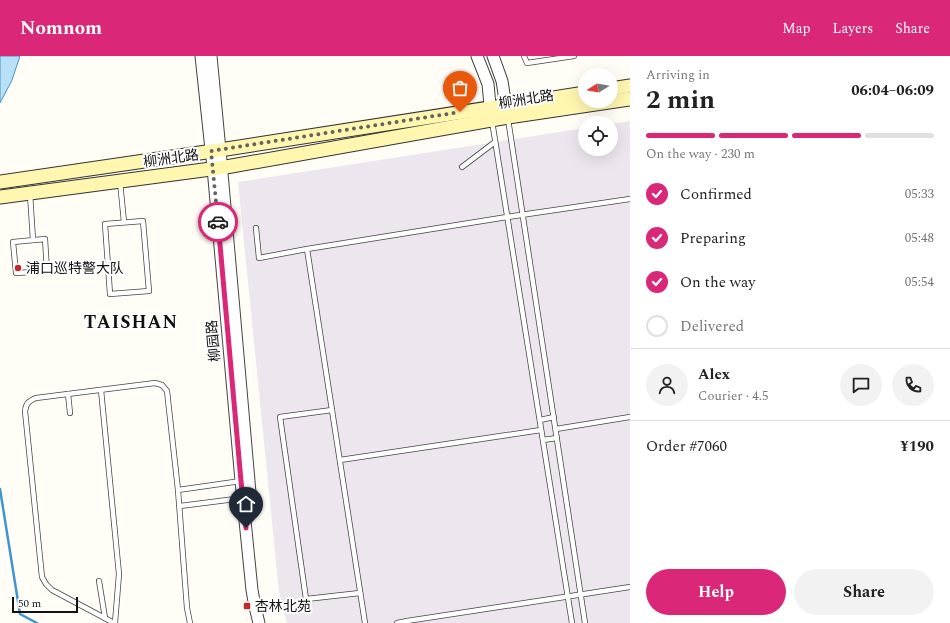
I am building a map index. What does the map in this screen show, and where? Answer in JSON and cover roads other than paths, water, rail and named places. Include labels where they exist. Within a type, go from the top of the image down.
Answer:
[{"type":"main road","points":[[618,88],[630,86]]},
{"type":"main road","name":"柳洲北路","points":[[0,196],[217,168],[507,111],[578,95]]},
{"type":"main road","name":"柳洲北路","points":[[507,111],[630,99]]},
{"type":"main road","name":"柳洲北路","points":[[0,182],[215,150],[491,114]]},
{"type":"street","name":"柳园路","points":[[201,56],[217,168],[244,480],[261,602],[267,623]]},
{"type":"street","name":"柳园路","points":[[211,56],[215,150]]},
{"type":"street","points":[[477,56],[488,84],[491,114]]},
{"type":"street","points":[[493,56],[502,81],[507,111]]},
{"type":"street","name":"柳园路","points":[[246,497],[252,590],[259,623]]},
{"type":"lane","points":[[524,56],[527,63],[574,56]]},
{"type":"lane","points":[[507,111],[585,623]]},
{"type":"lane","points":[[491,114],[572,623]]},
{"type":"lane","points":[[462,167],[495,142]]},
{"type":"lane","points":[[120,181],[124,222]]},
{"type":"lane","points":[[30,192],[33,240]]},
{"type":"lane","points":[[256,228],[259,258],[507,217],[630,199]]},
{"type":"lane","points":[[144,221],[149,291],[110,294],[104,224],[124,222],[144,221]]},
{"type":"lane","points":[[45,239],[47,271],[16,273],[13,242],[33,240],[45,239]]},
{"type":"lane","points":[[307,249],[365,623]]},
{"type":"lane","points":[[100,390],[119,574],[114,623],[52,590],[42,577],[26,405],[30,400],[36,398],[155,383],[162,384],[167,391],[180,506],[187,608],[190,623]]},
{"type":"lane","points":[[68,394],[70,413]]},
{"type":"lane","points":[[332,410],[280,417],[306,599],[360,592]]},
{"type":"lane","points":[[540,420],[554,417]]},
{"type":"lane","points":[[556,429],[630,417]]},
{"type":"lane","points":[[340,460],[541,430]]},
{"type":"lane","points":[[543,440],[557,438]]},
{"type":"lane","points":[[178,490],[244,480]]},
{"type":"lane","points":[[180,506],[246,497]]},
{"type":"lane","points":[[99,581],[105,618]]},
{"type":"lane","points":[[397,623],[630,587]]},
{"type":"water","points":[[0,56],[20,56],[12,80],[0,103]]},
{"type":"waterway","points":[[0,489],[20,614],[37,623]]},
{"type":"place","name":"浦口巡特警大队","points":[[18,268]]},
{"type":"place","name":"杏林北苑","points":[[247,606]]},
{"type":"district","name":"TAISHAN","points":[[131,322]]}]
